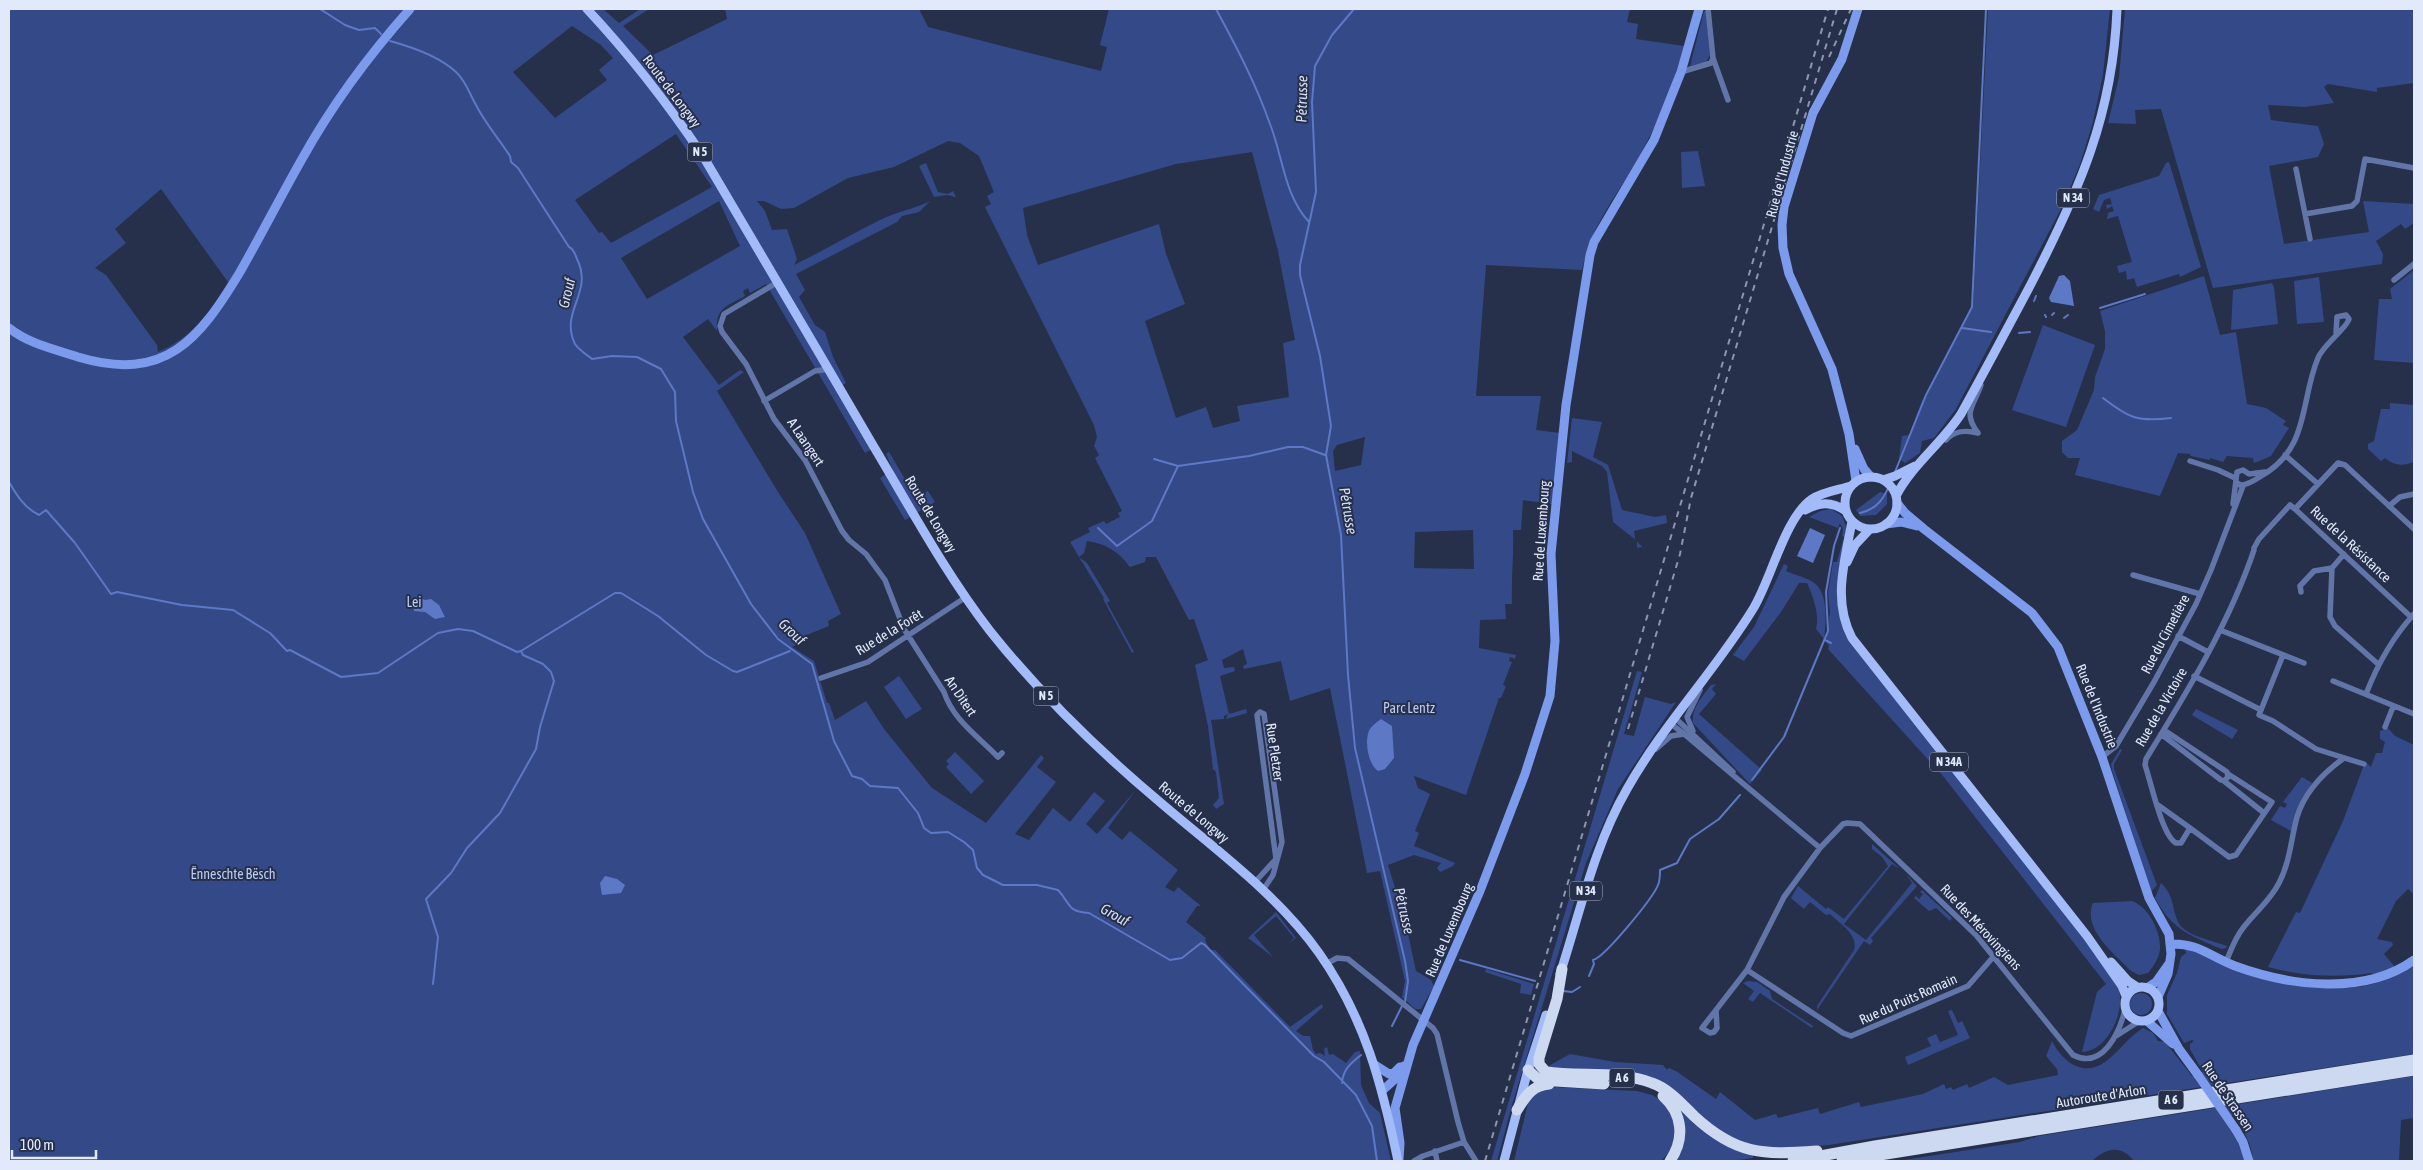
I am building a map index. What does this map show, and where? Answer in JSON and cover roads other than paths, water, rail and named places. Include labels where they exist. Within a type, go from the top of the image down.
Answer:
[{"type":"highway","name":"A 6","points":[[1562,968],[1557,999],[1539,1058],[1542,1068],[1546,1072],[1643,1080],[1660,1086],[1723,1140],[1745,1149],[1783,1154],[1875,1146]]},
{"type":"highway","name":"Autoroute d'Arlon","points":[[1793,1161],[1875,1146],[2414,1060]]},
{"type":"highway","name":"A 6","points":[[1528,1070],[1552,1076],[1643,1080]]},
{"type":"highway","name":"A 6","points":[[1528,1070],[1539,1080],[1648,1089],[1663,1096],[1678,1115],[1680,1126],[1677,1151],[1670,1161]]},
{"type":"highway","name":"Autoroute d'Arlon","points":[[1847,1161],[2414,1070]]},
{"type":"highway","name":"A 6","points":[[1517,1110],[1528,1092],[1535,1087],[1546,1084],[1605,1084]]},
{"type":"main road","points":[[9,328],[27,340],[42,346],[88,360],[115,365],[154,360],[179,349],[190,341],[217,310],[303,158],[336,104],[371,56],[410,9]]},
{"type":"main road","name":"Rue de Luxembourg","points":[[1398,1161],[1400,1143],[1395,1108],[1413,1045],[1480,891],[1537,741],[1550,696],[1555,649],[1551,554],[1566,405],[1590,256],[1594,242],[1654,140],[1681,72],[1699,9]]},
{"type":"main road","name":"Rue de l'Industrie","points":[[1853,484],[1848,434],[1830,363],[1789,274],[1782,248],[1782,225],[1784,207],[1813,114],[1842,59],[1858,9]]},
{"type":"main road","name":"N 34","points":[[1886,524],[1892,519],[1896,500],[1902,485],[1955,424],[1984,373],[2062,222],[2091,154],[2104,108],[2112,70],[2117,9]]},
{"type":"main road","name":"Route de Longwy","points":[[588,10],[641,70],[703,156],[924,532],[966,597],[1018,666],[1104,754],[1263,890],[1294,920],[1326,964],[1358,1021],[1375,1066],[1383,1092],[1398,1161]]},
{"type":"main road","name":"Rue de l'Industrie","points":[[1848,434],[1864,469],[1871,477]]},
{"type":"main road","name":"N 34","points":[[1504,1161],[1528,1070],[1610,822],[1645,758],[1754,608],[1803,506],[1813,498],[1871,477],[1883,480],[1896,476],[1922,462]]},
{"type":"main road","points":[[1883,480],[1893,489],[1896,500]]},
{"type":"main road","points":[[1853,484],[1845,498],[1846,510],[1852,521],[1870,529],[1886,524]]},
{"type":"main road","name":"Rue de l'Industrie","points":[[1896,500],[1904,513],[2032,613],[2044,626],[2058,647],[2102,756],[2149,898],[2166,926],[2171,944]]},
{"type":"main road","points":[[1797,516],[1816,504],[1836,504],[1846,510]]},
{"type":"main road","name":"N 34A","points":[[1852,521],[1841,576],[1844,617],[1850,633],[1861,651],[2087,936],[2122,986],[2126,996]]},
{"type":"main road","name":"Rue de l'Industrie","points":[[1886,524],[1901,522],[1924,529]]},
{"type":"main road","name":"N 34A","points":[[1841,576],[1855,544],[1870,529]]},
{"type":"main road","name":"N 34A","points":[[2087,936],[2128,981],[2142,987]]},
{"type":"main road","points":[[2170,963],[2156,982],[2126,996],[2125,1010],[2130,1018],[2143,1021],[2158,1011],[2158,997],[2168,974],[2170,963],[2171,944],[2189,944],[2226,962],[2282,977],[2349,984],[2380,978],[2414,960]]},
{"type":"main road","points":[[2142,987],[2158,997]]},
{"type":"main road","name":"Rue de Strassen","points":[[2158,1011],[2179,1049],[2236,1130],[2243,1142],[2248,1161]]},
{"type":"main road","name":"Rue de Strassen","points":[[2143,1021],[2179,1049]]},
{"type":"main road","points":[[1375,1066],[1389,1074],[1394,1072],[1413,1045]]},
{"type":"main road","points":[[1383,1092],[1402,1070],[1413,1045]]},
{"type":"main road","points":[[1383,1092],[1401,1084]]},
{"type":"street","points":[[1708,9],[1713,58],[1728,100]]},
{"type":"street","points":[[1681,72],[1711,63],[1713,58]]},
{"type":"street","points":[[2305,214],[2352,206],[2357,201],[2365,159],[2373,158],[2414,168]]},
{"type":"street","points":[[2296,169],[2310,239]]},
{"type":"street","points":[[2394,280],[2414,264]]},
{"type":"street","name":"A Laangert","points":[[778,282],[729,310],[721,320],[722,332],[746,364],[774,419],[805,460],[845,535],[866,554],[888,586],[908,636]]},
{"type":"street","points":[[2190,461],[2236,477],[2246,484],[2268,472],[2285,455],[2301,426],[2319,356],[2336,333]]},
{"type":"street","points":[[764,401],[815,371],[829,369]]},
{"type":"street","points":[[1929,454],[1938,449],[1950,435],[1961,431],[1978,433],[1973,426],[1969,411],[1984,373]]},
{"type":"street","points":[[2285,455],[2318,484]]},
{"type":"street","points":[[2295,509],[2338,463],[2345,465],[2414,529]]},
{"type":"street","points":[[2236,477],[2243,470],[2249,474],[2268,472]]},
{"type":"street","name":"Rue du Cimetière","points":[[2102,756],[2116,746],[2200,594],[2249,474]]},
{"type":"street","name":"Rue du Cimetière","points":[[2232,513],[2236,477]]},
{"type":"street","points":[[2390,506],[2400,498],[2414,494]]},
{"type":"street","name":"Rue de la Victoire","points":[[2190,828],[2184,840],[2176,843],[2172,841],[2145,765],[2146,759],[2220,630],[2244,579],[2259,539],[2290,505],[2295,509]]},
{"type":"street","name":"Rue de la Résistance","points":[[2295,509],[2413,615]]},
{"type":"street","points":[[2344,554],[2332,568],[2330,617],[2336,626],[2378,664]]},
{"type":"street","points":[[2301,592],[2300,586],[2314,571],[2332,568]]},
{"type":"street","points":[[2133,575],[2200,594]]},
{"type":"street","name":"Rue de la Forêt","points":[[821,678],[868,662],[966,597]]},
{"type":"street","points":[[2366,694],[2378,664],[2394,637],[2413,615]]},
{"type":"street","points":[[2220,630],[2304,663]]},
{"type":"street","name":"An Ditert","points":[[908,636],[957,716],[998,757],[1002,753]]},
{"type":"street","points":[[2178,636],[2208,652]]},
{"type":"street","points":[[2283,655],[2259,715],[2273,721],[2316,749],[2364,764]]},
{"type":"street","points":[[1704,744],[1691,728],[1687,717],[1713,666]]},
{"type":"street","points":[[2194,676],[2261,710]]},
{"type":"street","points":[[2333,681],[2414,714]]},
{"type":"street","points":[[2385,727],[2393,707]]},
{"type":"street","name":"Rue Pletzer","points":[[1263,890],[1272,875],[1282,842],[1264,714],[1260,712],[1257,715],[1276,859]]},
{"type":"street","points":[[1672,720],[1684,734],[1743,786],[1820,848],[1784,897],[1747,970],[1716,1010]]},
{"type":"street","points":[[1672,720],[1704,744],[1727,765],[1743,786]]},
{"type":"street","points":[[2158,805],[2232,858],[2236,855],[2272,802],[2163,732]]},
{"type":"street","points":[[2163,732],[2264,814]]},
{"type":"street","points":[[1645,758],[1671,736],[1684,734]]},
{"type":"street","points":[[2226,962],[2242,930],[2270,898],[2280,882],[2290,854],[2298,816],[2305,800],[2317,781],[2344,758]]},
{"type":"street","points":[[2224,781],[2228,774]]},
{"type":"street","points":[[2248,800],[2254,791]]},
{"type":"street","name":"Rue des Mérovingiens","points":[[1820,848],[1842,824],[1860,824],[1929,889],[1994,956],[2073,1055],[2079,1058],[2093,1058],[2105,1050],[2116,1036],[2125,1010]]},
{"type":"street","points":[[1254,882],[1276,859]]},
{"type":"street","name":"Rue du Puits Romain","points":[[1747,970],[1843,1033],[1851,1036],[1968,986],[1994,956]]},
{"type":"street","points":[[1326,964],[1337,958],[1348,959],[1437,1034],[1464,1142],[1476,1161]]},
{"type":"street","name":"Rue des Mérovingiens","points":[[2116,1036],[2143,1021]]},
{"type":"street","points":[[1414,1161],[1435,1151],[1464,1142]]},
{"type":"street","points":[[1435,1151],[1437,1161]]},
{"type":"waterway","name":"Grouf","points":[[320,9],[345,25],[359,30],[375,28],[381,34]]},
{"type":"waterway","points":[[1216,9],[1258,94],[1294,200],[1309,222]]},
{"type":"waterway","name":"Pétrusse","points":[[1354,9],[1332,35],[1315,66],[1312,102],[1316,192],[1300,265],[1300,275],[1320,356],[1331,426],[1326,455],[1341,535],[1348,675],[1355,748],[1405,961],[1408,981],[1405,1002]]},
{"type":"waterway","points":[[1895,472],[1926,395],[1972,307],[1986,9]]},
{"type":"waterway","name":"Grouf","points":[[390,41],[416,49],[442,61],[459,76],[510,156],[511,162],[518,168],[569,247],[573,250],[581,271],[582,282],[571,322],[571,332],[576,346],[592,359],[612,356],[637,357],[661,369],[675,392],[676,421],[693,492],[703,519],[751,604],[778,639],[812,664],[834,741],[852,776],[862,779],[870,786],[898,788],[918,813],[924,828],[931,833],[948,832],[964,842],[973,850],[977,868],[983,875],[1003,885],[1037,885],[1058,890],[1073,909],[1089,913],[1170,960],[1182,958],[1201,943],[1205,945],[1314,1056],[1324,1062],[1356,1095],[1372,1126],[1377,1161]]},
{"type":"waterway","points":[[2100,308],[2145,294]]},
{"type":"waterway","points":[[2034,301],[2036,296]]},
{"type":"waterway","points":[[2064,318],[2068,315]]},
{"type":"waterway","points":[[1962,328],[1991,332]]},
{"type":"waterway","points":[[2019,333],[2030,332]]},
{"type":"waterway","points":[[2103,398],[2134,417],[2141,419],[2171,418]]},
{"type":"waterway","points":[[1154,459],[1178,466],[1249,456],[1288,447],[1303,447],[1325,455]]},
{"type":"waterway","points":[[1098,528],[1117,546],[1152,521],[1178,466]]},
{"type":"waterway","points":[[1860,513],[1872,509],[1880,502],[1891,481]]},
{"type":"waterway","points":[[9,482],[18,497],[30,509],[39,515],[46,510],[75,543],[111,594],[117,592],[182,605],[233,610],[270,633],[287,651],[290,650],[341,677],[378,673],[438,633],[458,629],[473,631],[517,652],[521,651],[615,593],[621,593],[658,616],[706,655],[733,671],[737,672],[790,651]]},
{"type":"waterway","points":[[1752,780],[1784,737],[1828,631],[1826,592],[1834,546],[1840,528]]},
{"type":"waterway","points":[[1825,640],[1831,643]]},
{"type":"waterway","points":[[433,984],[438,937],[426,899],[451,873],[467,848],[500,813],[536,749],[540,727],[554,681],[551,672],[543,664],[523,655],[521,651]]},
{"type":"waterway","points":[[1589,976],[1594,964],[1593,960],[1599,957],[1617,939],[1654,892],[1659,882],[1660,870],[1677,863],[1690,839],[1719,819],[1740,795]]},
{"type":"waterway","points":[[1460,960],[1535,981]]},
{"type":"waterway","points":[[1563,991],[1572,992],[1580,987]]},
{"type":"waterway","name":"Pétrusse","points":[[1392,1026],[1402,1006]]},
{"type":"waterway","name":"Pétrusse","points":[[1342,1083],[1346,1070],[1361,1055]]},
{"type":"railway","points":[[1485,1161],[1828,9]]},
{"type":"railway","points":[[1628,729],[1680,554],[1691,498],[1837,9]]},
{"type":"railway","points":[[1829,57],[1851,9]]},
{"type":"park label","name":"Lei","points":[[414,602]]},
{"type":"park label","name":"Parc Lentz","points":[[1409,708]]},
{"type":"park label","name":"Ënneschte Bësch","points":[[233,874]]}]
